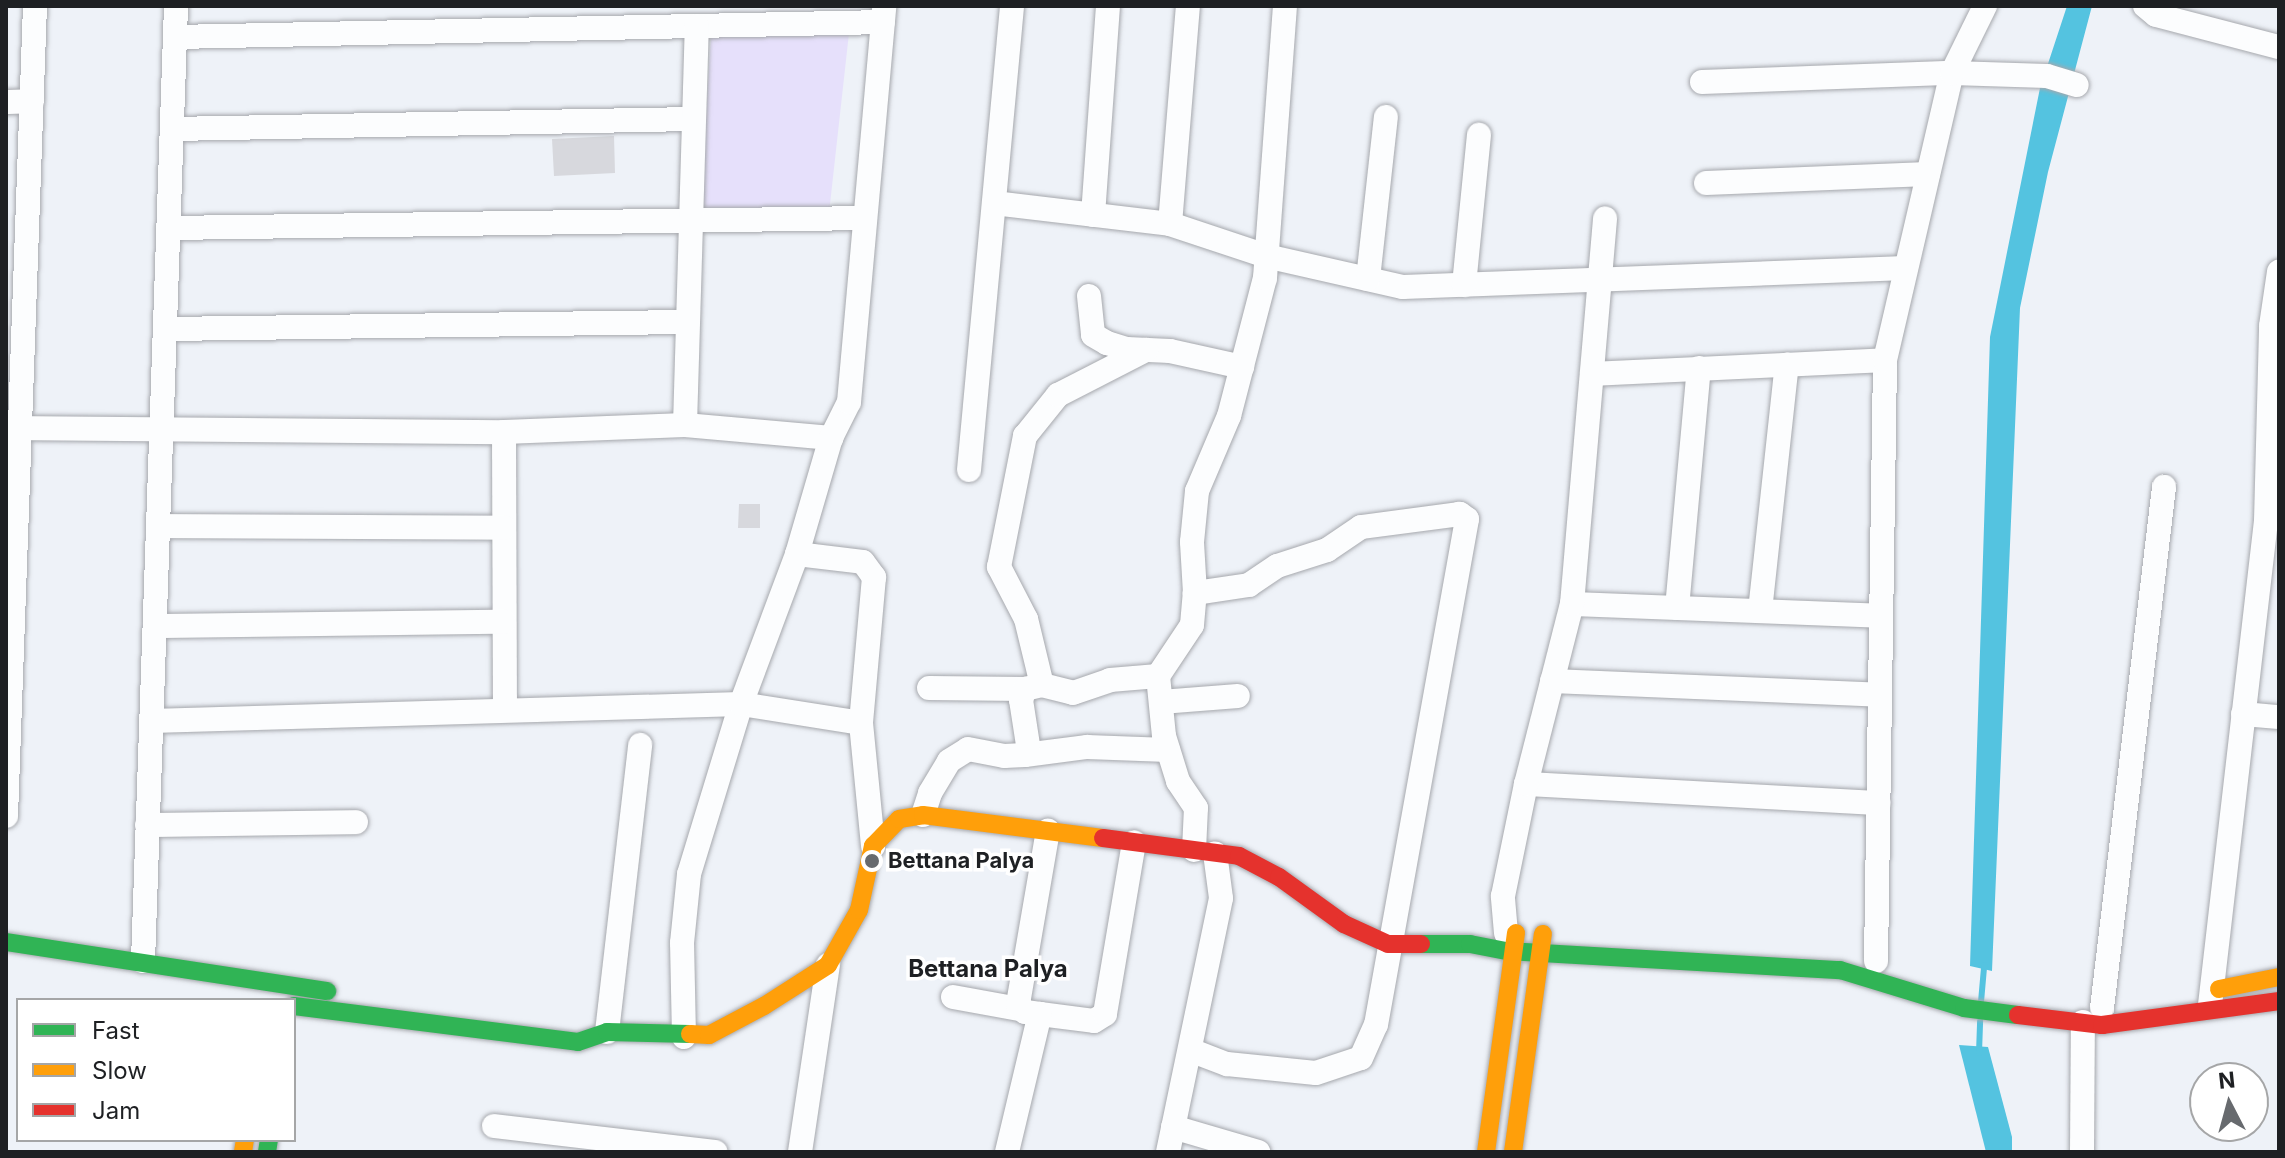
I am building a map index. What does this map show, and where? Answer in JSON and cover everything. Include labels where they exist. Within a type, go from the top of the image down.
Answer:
[{"type":"street","points":[[6,816],[20,6]]},
{"type":"street","points":[[6,405],[18,102],[35,6]]},
{"type":"street","points":[[143,961],[176,6]]},
{"type":"street","points":[[969,470],[1012,6]]},
{"type":"street","points":[[1093,215],[1108,6]]},
{"type":"street","points":[[1170,224],[1188,6]]},
{"type":"street","points":[[1168,1152],[1221,898],[1205,851],[1196,808],[1178,781],[1168,750],[1158,676],[1192,625],[1195,593],[1192,542],[1197,491],[1229,416],[1265,278],[1285,6]]},
{"type":"street","points":[[1854,959],[1878,803],[1885,360],[1952,73],[1985,6]]},
{"type":"street","points":[[2145,6],[2156,15],[2279,47]]},
{"type":"street","points":[[175,37],[697,26],[876,14],[858,218],[849,402],[831,438],[797,554],[741,704],[689,874],[682,943],[684,1037]]},
{"type":"street","points":[[685,425],[697,26]]},
{"type":"street","points":[[1702,82],[1952,73],[2047,76],[2077,85]]},
{"type":"street","points":[[1368,279],[1386,117]]},
{"type":"street","points":[[172,129],[694,119]]},
{"type":"street","points":[[1464,285],[1479,135]]},
{"type":"street","points":[[1706,183],[1928,174]]},
{"type":"street","points":[[994,203],[1170,224],[1266,256],[1403,287],[1906,268]]},
{"type":"street","points":[[169,228],[691,218],[858,218]]},
{"type":"street","points":[[831,438],[858,218]]},
{"type":"street","points":[[1486,1152],[1512,939],[1503,896],[1526,784],[1572,604],[1605,218]]},
{"type":"street","points":[[2211,1001],[2243,714],[2272,521],[2271,326],[2279,272]]},
{"type":"street","points":[[1089,296],[1093,335],[1127,349],[1170,351],[1242,367]]},
{"type":"street","points":[[165,329],[688,322]]},
{"type":"street","points":[[1025,755],[1028,745],[1021,700],[1033,687],[1026,619],[999,567],[1025,436],[1058,395],[1146,350]]},
{"type":"street","points":[[1592,374],[1885,360]]},
{"type":"street","points":[[1760,611],[1787,364]]},
{"type":"street","points":[[1677,608],[1699,368]]},
{"type":"street","points":[[13,428],[504,432],[685,425],[831,438]]},
{"type":"street","points":[[504,432],[505,710]]},
{"type":"street","points":[[2082,1152],[2092,1015],[2164,487]]},
{"type":"street","points":[[1190,1050],[1227,1064],[1316,1073],[1361,1058],[1376,1025],[1388,944],[1467,519],[1460,514],[1361,527],[1327,550],[1277,566],[1249,585],[1195,593]]},
{"type":"street","points":[[158,526],[504,528]]},
{"type":"street","points":[[797,554],[863,562],[872,570],[861,723],[873,846],[859,910],[828,965],[800,1152]]},
{"type":"street","points":[[1572,604],[1881,616]]},
{"type":"street","points":[[155,626],[504,622]]},
{"type":"street","points":[[929,688],[1033,687],[1073,693],[1110,680],[1158,676]]},
{"type":"street","points":[[1552,681],[1880,695]]},
{"type":"street","points":[[1161,702],[1238,696]]},
{"type":"street","points":[[151,721],[741,704],[861,723]]},
{"type":"street","points":[[2243,714],[2279,717]]},
{"type":"street","points":[[607,1032],[640,745]]},
{"type":"street","points":[[923,815],[930,793],[949,761],[968,749],[1004,756],[1081,747],[1168,750]]},
{"type":"street","points":[[1526,784],[1878,803]]},
{"type":"street","points":[[873,846],[899,819],[923,815],[1205,851],[1239,856],[1266,870],[1344,924],[1388,944],[1470,944],[1512,939],[1542,944],[1854,959],[1966,1000],[2092,1015],[2102,1025],[2211,1001],[2279,977]]},
{"type":"street","points":[[147,825],[356,822]]},
{"type":"street","points":[[1007,1152],[1030,1012],[1048,831]]},
{"type":"street","points":[[953,997],[1094,1021],[1105,1014],[1134,842]]},
{"type":"street","points":[[1542,944],[1605,937]]},
{"type":"street","points":[[6,942],[143,961],[282,993],[359,995]]},
{"type":"street","points":[[1513,1152],[1542,944]]},
{"type":"street","points":[[1854,959],[1966,1000]]},
{"type":"street","points":[[6,961],[83,973]]},
{"type":"street","points":[[296,1006],[578,1042],[607,1032],[684,1037],[709,1035],[828,965]]},
{"type":"street","points":[[2211,1001],[2279,1001]]},
{"type":"street","points":[[575,1020],[589,1021],[607,1032]]},
{"type":"street","points":[[494,1126],[715,1152]]},
{"type":"street","points":[[1173,1127],[1258,1152]]},
{"type":"shaded area","points":[[849,33],[829,213],[700,212],[711,37]]},
{"type":"water","points":[[2067,6],[2092,6],[2048,172],[2020,308],[1992,971],[1970,966],[1990,337],[2040,88]]},
{"type":"water","points":[[1959,1045],[1988,1047],[2012,1137],[2012,1152],[1986,1152]]},
{"type":"building","points":[[614,136],[615,173],[554,176],[552,139]]},
{"type":"building","points":[[739,504],[760,504],[760,528],[738,528]]},
{"type":"waterway","points":[[1981,1002],[1984,965]]},
{"type":"waterway","points":[[1979,1053],[1980,1021]]},
{"type":"traffic: fast","points":[[6,942],[327,991]]},
{"type":"traffic: fast","points":[[1421,944],[1470,944],[1507,951],[1840,970],[1964,1008],[2018,1015]]},
{"type":"traffic: fast","points":[[296,1006],[578,1042],[607,1032],[690,1034]]},
{"type":"traffic: fast","points":[[267,1152],[269,1142]]},
{"type":"traffic: slow","points":[[690,1034],[709,1035],[764,1006],[828,965],[859,910],[873,846],[899,819],[923,815],[1103,838]]},
{"type":"traffic: slow","points":[[1486,1152],[1516,933]]},
{"type":"traffic: slow","points":[[1513,1152],[1543,934]]},
{"type":"traffic: slow","points":[[2219,989],[2279,977]]},
{"type":"traffic: slow","points":[[243,1152],[245,1142]]},
{"type":"traffic: jam","points":[[1103,838],[1239,856],[1279,877],[1344,924],[1388,944],[1421,944]]},
{"type":"traffic: jam","points":[[2018,1015],[2102,1025],[2279,1001]]},
{"type":"place","name":"Bettana Palya","points":[[872,861]]},
{"type":"district","name":"Bettana Palya","points":[[988,969]]}]
